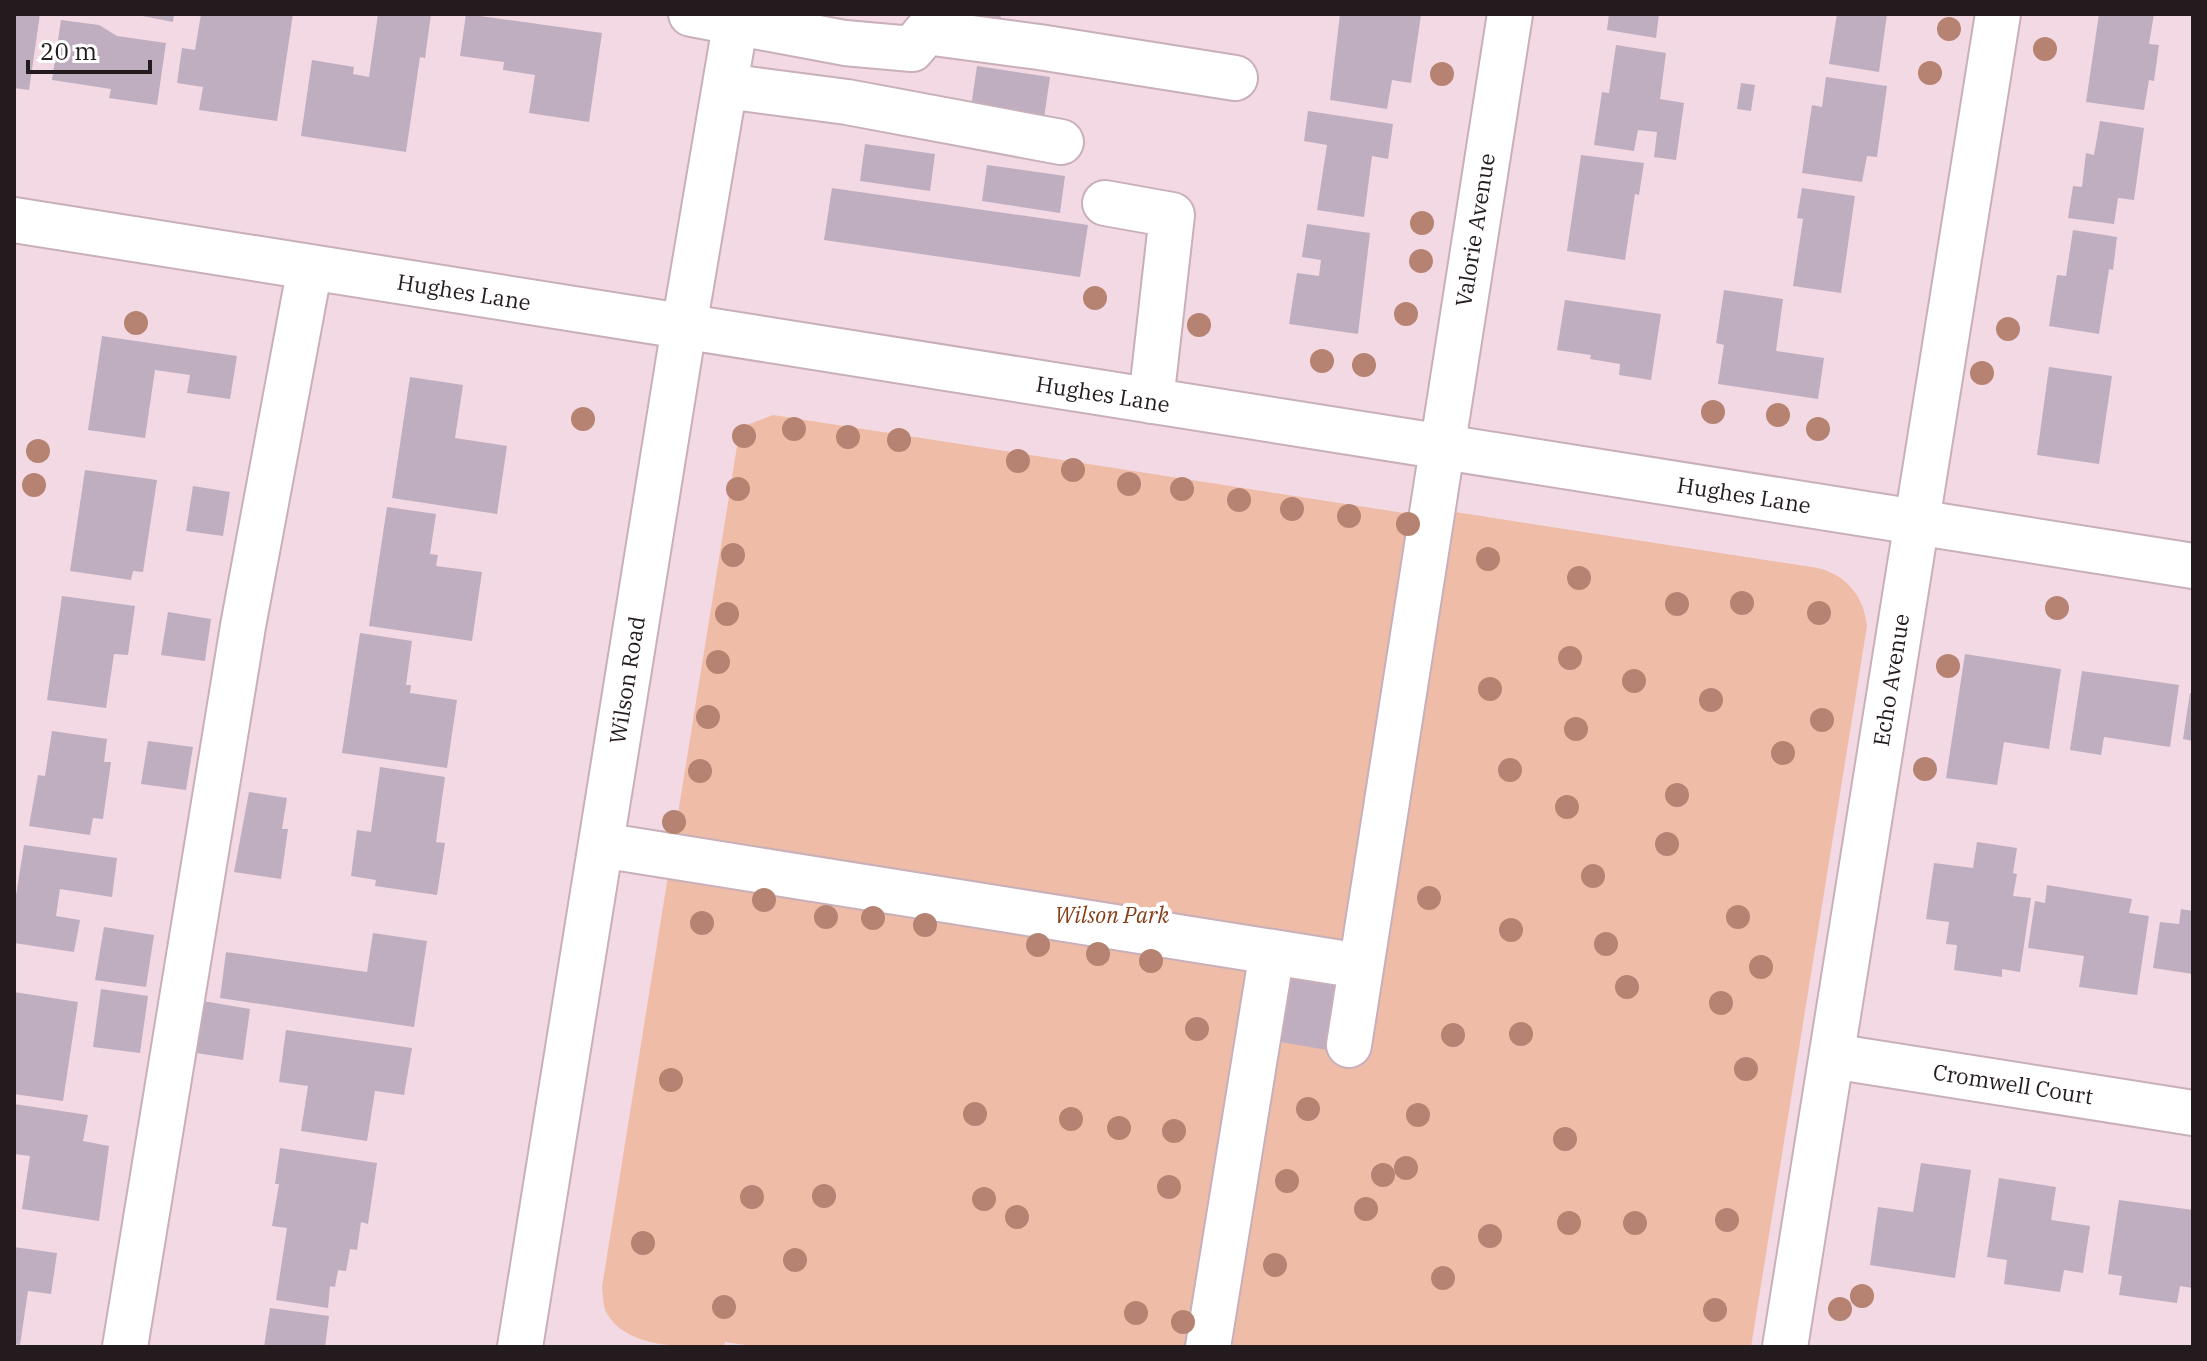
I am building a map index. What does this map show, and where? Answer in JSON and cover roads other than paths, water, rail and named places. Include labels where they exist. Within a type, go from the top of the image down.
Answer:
[{"type":"street","points":[[691,14],[736,18],[845,43],[912,49],[927,23],[1039,47],[1235,78]]},
{"type":"street","name":"Valorie Avenue","points":[[1349,1045],[1510,14]]},
{"type":"street","name":"Echo Avenue","points":[[1785,1347],[1998,14]]},
{"type":"street","name":"Wilson Road","points":[[520,1347],[736,18]]},
{"type":"street","points":[[725,86],[847,102],[1061,142]]},
{"type":"street","points":[[1105,203],[1172,215],[1151,401]]},
{"type":"street","name":"Hughes Lane","points":[[15,228],[310,267],[2193,566]]},
{"type":"street","points":[[125,1347],[243,626],[310,267]]},
{"type":"street","points":[[601,845],[1360,966]]},
{"type":"street","points":[[1208,1347],[1272,952]]},
{"type":"street","name":"Cromwell Court","points":[[1832,1056],[2193,1113]]},
{"type":"park label","name":"Wilson Park","points":[[1112,915]]}]
